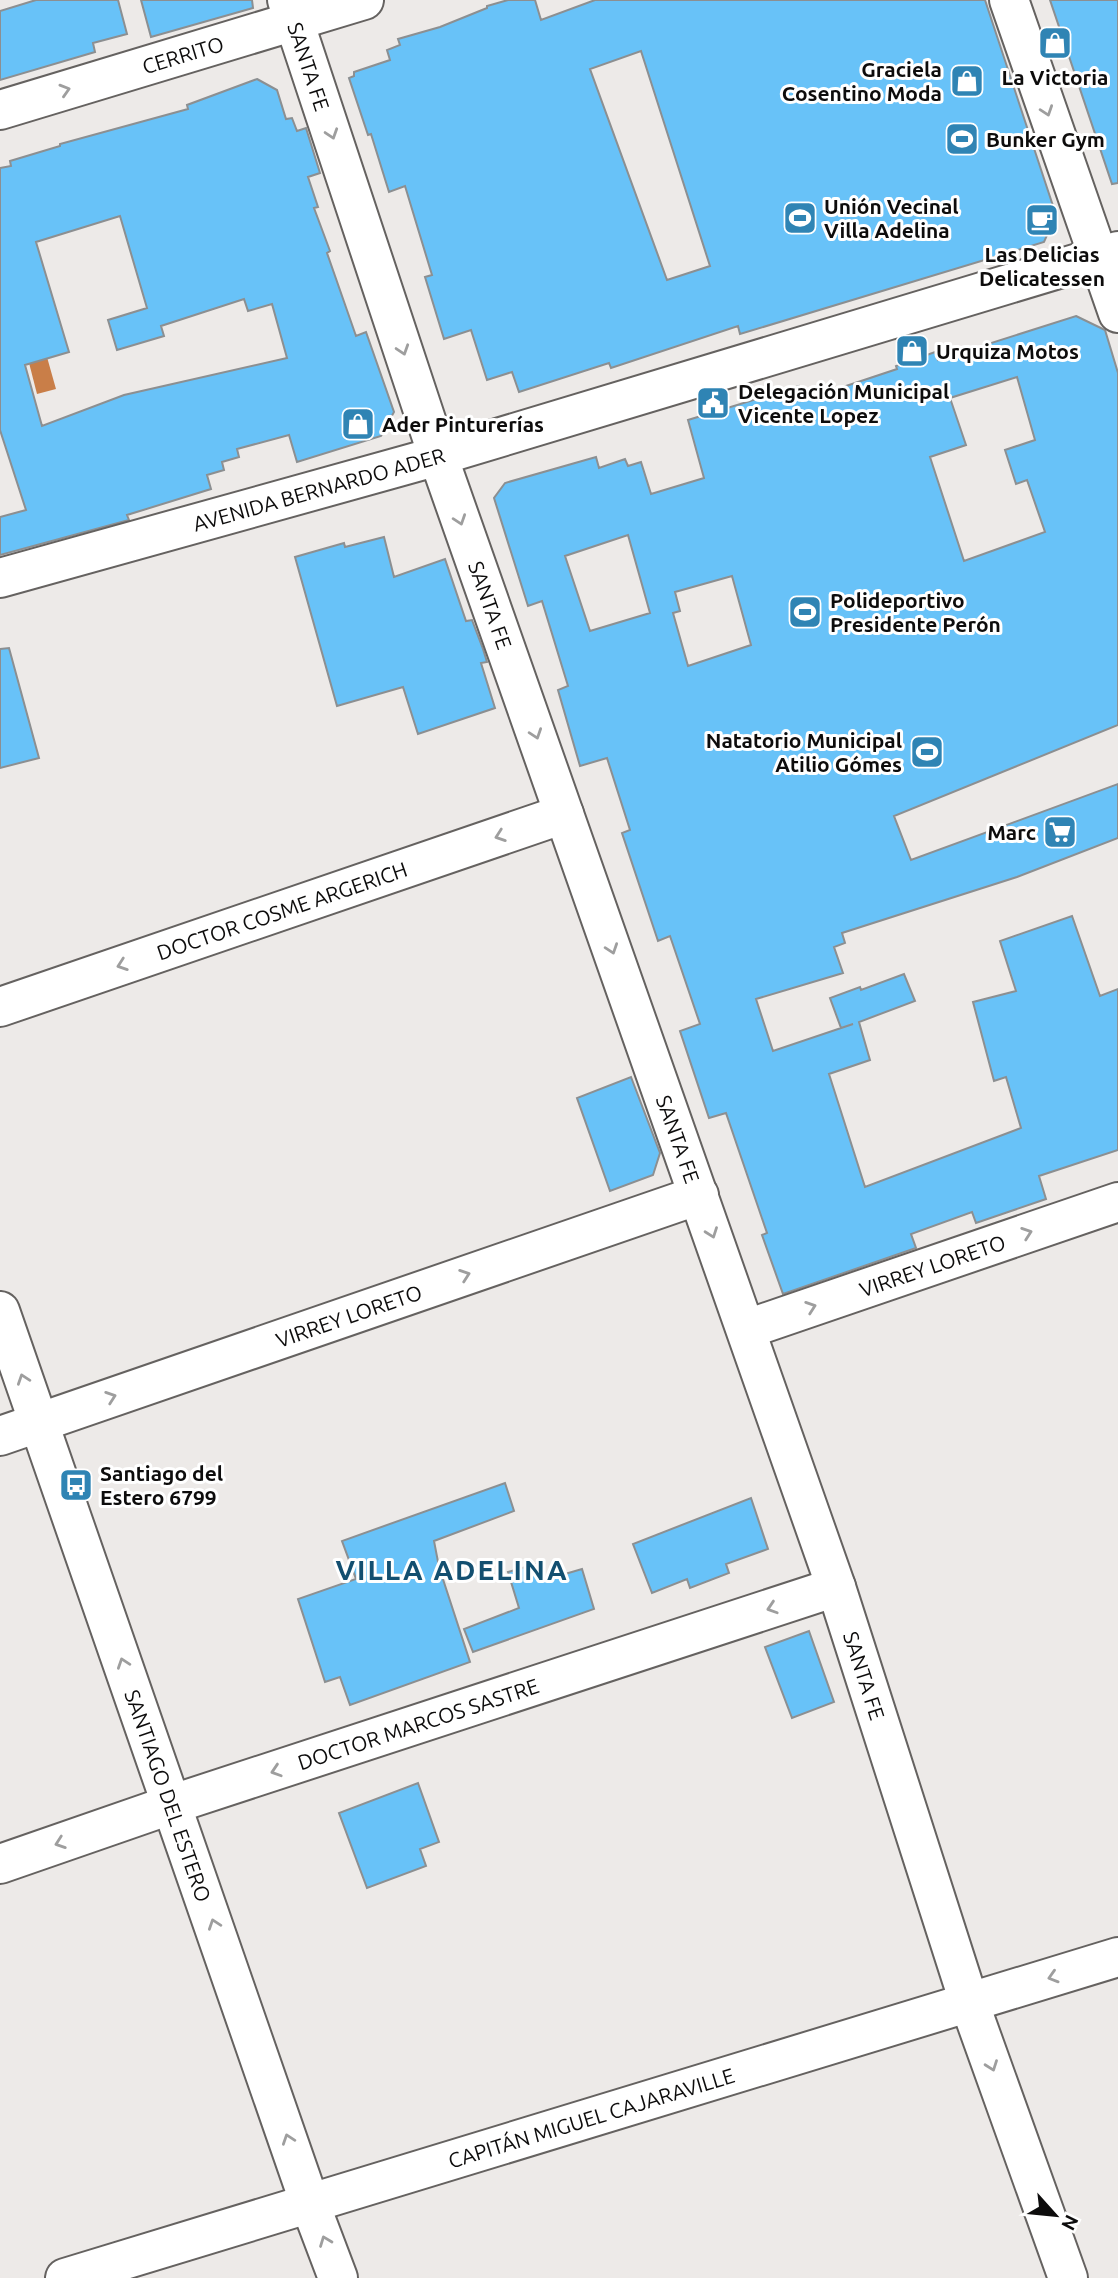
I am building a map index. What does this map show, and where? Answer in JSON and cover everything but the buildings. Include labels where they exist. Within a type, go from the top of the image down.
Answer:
[{"type":"street","name":"CERRITO","points":[[0,110],[290,10],[365,0]]},
{"type":"street","points":[[1009,0],[1108,254],[1118,313]]},
{"type":"street","name":"SANTA FE","points":[[290,10],[438,456],[836,1587],[969,2002],[1068,2278]]},
{"type":"street","name":"AVENIDA BERNARDO ADER","points":[[0,578],[438,456],[1108,254]]},
{"type":"street","name":"DOCTOR COSME ARGERICH","points":[[0,1007],[564,814]]},
{"type":"street","name":"VIRREY LORETO","points":[[0,1436],[699,1195]]},
{"type":"street","name":"VIRREY LORETO","points":[[747,1329],[1118,1202]]},
{"type":"street","name":"SANTIAGO DEL ESTERO","points":[[0,1311],[338,2278]]},
{"type":"street","name":"DOCTOR MARCOS SASTRE","points":[[0,1864],[173,1804],[836,1587]]},
{"type":"street","name":"CAPITÁN MIGUEL CAJARAVILLE","points":[[65,2278],[1118,1957]]},
{"type":"shaded area","points":[[45,350],[56,389],[37,394],[27,355]]},
{"type":"place","name":"La Victoria","points":[[1055,43]]},
{"type":"place","name":"Graciela Cosentino Moda","points":[[967,81]]},
{"type":"place","name":"Bunker Gym","points":[[962,139]]},
{"type":"place","name":"Unión Vecinal Villa Adelina","points":[[800,218]]},
{"type":"place","name":"Las Delicias Delicatessen","points":[[1042,220]]},
{"type":"place","name":"Urquiza Motos","points":[[912,351]]},
{"type":"place","name":"Delegación Municipal Vicente Lopez","points":[[713,403]]},
{"type":"place","name":"Ader Pinturerías","points":[[358,424]]},
{"type":"place","name":"Polideportivo Presidente Perón","points":[[805,612]]},
{"type":"place","name":"Natatorio Municipal Atilio Gómes","points":[[927,752]]},
{"type":"place","name":"Marc","points":[[1060,832]]},
{"type":"place","name":"Santiago del Estero 6799","points":[[76,1485]]},
{"type":"district","name":"VILLA ADELINA","points":[[452,1569]]}]
